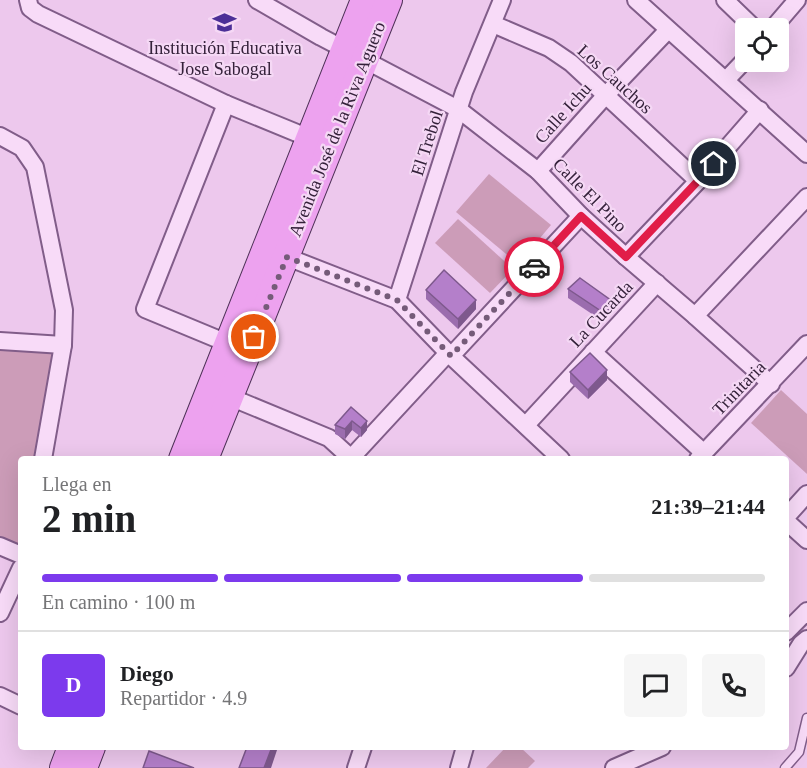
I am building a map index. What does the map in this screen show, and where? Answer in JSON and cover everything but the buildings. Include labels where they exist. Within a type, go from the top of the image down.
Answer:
[{"type":"main road","name":"Avenida José de la Riva Aguero","points":[[206,456],[287,257],[354,54],[364,0]]},
{"type":"main road","name":"Avenida José de la Riva Aguero","points":[[183,456],[309,138],[354,54],[388,0]]},
{"type":"main road","points":[[63,768],[70,750]]},
{"type":"main road","points":[[84,768],[91,750]]},
{"type":"street","points":[[28,0],[30,8],[38,14],[226,104],[309,138]]},
{"type":"street","name":"Calle El Pino","points":[[257,0],[458,109],[538,171],[581,216],[771,384]]},
{"type":"street","name":"El Trebol","points":[[397,300],[458,109],[502,0]]},
{"type":"street","points":[[636,0],[760,110],[804,145]]},
{"type":"street","points":[[725,0],[744,18]]},
{"type":"street","points":[[782,18],[797,0]]},
{"type":"street","name":"Los Cauchos","points":[[493,24],[549,48],[571,63],[698,181]]},
{"type":"street","name":"Calle Ichu","points":[[538,171],[668,30]]},
{"type":"street","points":[[726,80],[735,71]]},
{"type":"street","points":[[226,104],[145,309],[227,343]]},
{"type":"street","name":"La Cucarda","points":[[626,257],[698,181],[760,110]]},
{"type":"street","points":[[0,136],[22,148],[35,167],[64,310],[63,345],[44,456]]},
{"type":"street","points":[[695,316],[807,197]]},
{"type":"street","points":[[355,456],[581,216]]},
{"type":"street","points":[[287,257],[397,300],[449,355],[558,456]]},
{"type":"street","name":"La Cucarda","points":[[526,425],[657,283]]},
{"type":"street","points":[[0,342],[63,345]]},
{"type":"street","name":"Trinitaria","points":[[701,456],[807,344]]},
{"type":"street","points":[[593,352],[701,456]]},
{"type":"street","points":[[230,397],[329,438],[349,456]]},
{"type":"street","points":[[789,515],[807,494]]},
{"type":"street","points":[[789,522],[807,540]]},
{"type":"street","points":[[0,546],[18,554]]},
{"type":"street","points":[[0,613],[18,574]]},
{"type":"street","points":[[789,629],[807,611]]},
{"type":"street","points":[[789,663],[801,644],[807,639]]},
{"type":"street","points":[[0,696],[18,705]]},
{"type":"street","points":[[356,768],[362,750]]},
{"type":"street","points":[[459,768],[464,750]]},
{"type":"street","points":[[614,768],[650,750]]},
{"type":"lane","points":[[785,768],[799,752],[807,718]]},
{"type":"shaded area","points":[[489,174],[551,225],[518,264],[456,212]]},
{"type":"shaded area","points":[[458,219],[513,269],[490,293],[435,243]]},
{"type":"shaded area","points":[[0,348],[55,351],[37,456],[18,456],[18,546],[0,538]]},
{"type":"shaded area","points":[[781,390],[807,414],[807,474],[789,456],[751,423]]},
{"type":"shaded area","points":[[503,750],[523,750],[535,761],[528,768],[486,768]]},
{"type":"way so far","points":[[254,337],[287,257],[397,300],[451,356],[534,267]]},
{"type":"place","name":"Institución Educativa Jose Sabogal","points":[[225,22]]},
{"type":"route","points":[[534,267],[581,216],[626,257],[714,164]]}]
